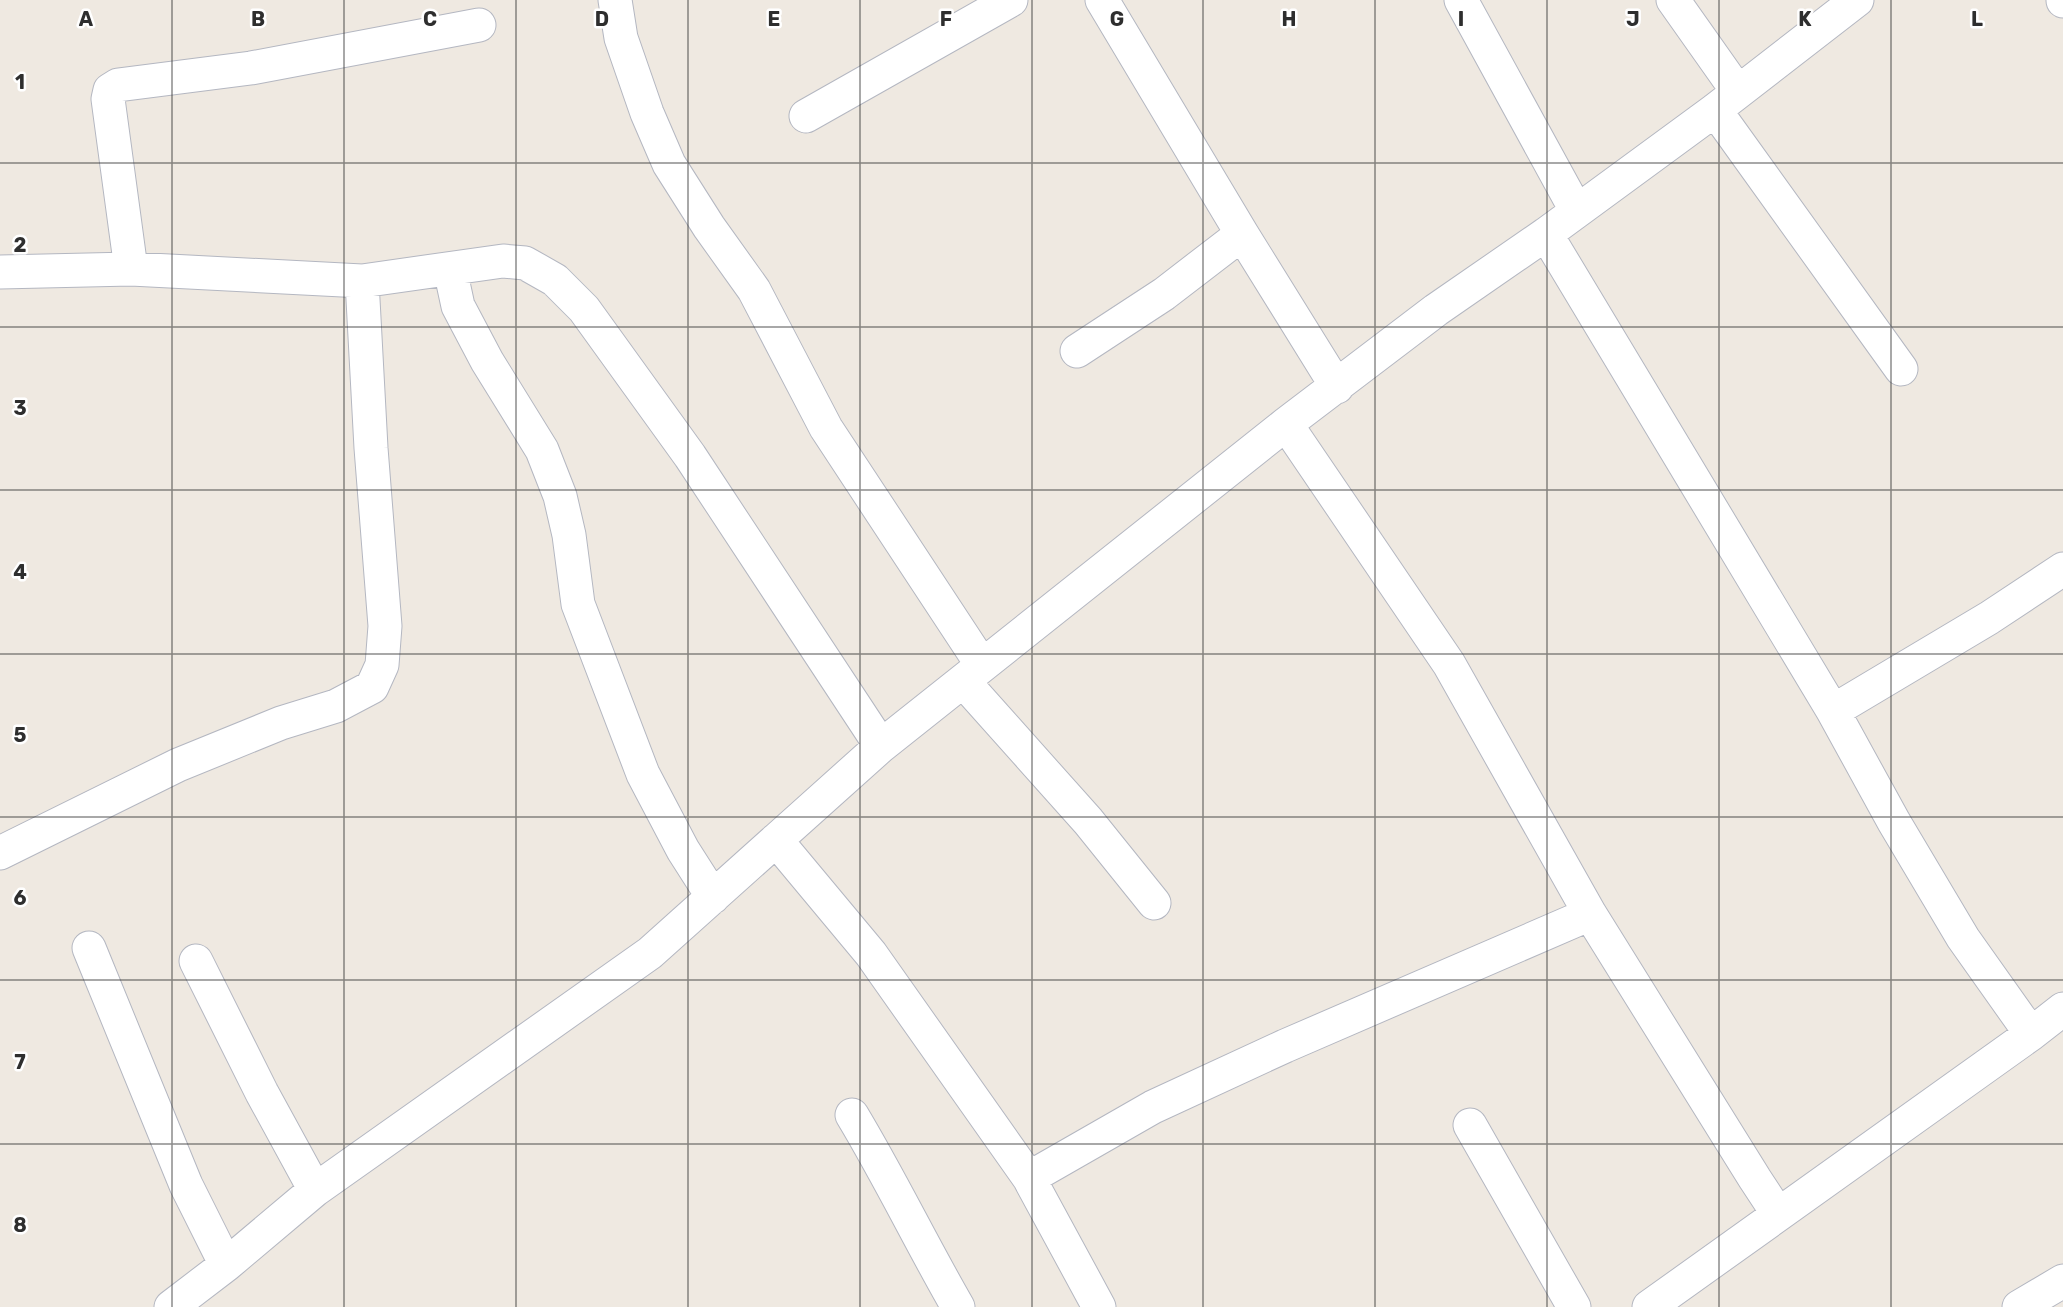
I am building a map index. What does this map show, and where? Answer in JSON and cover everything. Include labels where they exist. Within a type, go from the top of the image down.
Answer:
[{"type":"street","points":[[615,0],[621,38],[647,113],[669,164],[708,226],[754,290],[826,428],[973,673],[1155,903]]},
{"type":"street","points":[[806,116],[1011,0]]},
{"type":"street","points":[[1102,0],[1337,387]]},
{"type":"street","points":[[1461,0],[1576,210]]},
{"type":"street","points":[[1673,0],[1726,101],[1901,369]]},
{"type":"street","points":[[171,1307],[226,1265],[315,1190],[650,953],[881,746],[1286,424],[1436,310],[1546,234],[1726,101],[1857,0]]},
{"type":"street","points":[[131,269],[108,99],[110,90],[118,85],[250,68],[478,25]]},
{"type":"street","points":[[1077,351],[1164,294],[1242,234]]},
{"type":"street","points":[[1546,234],[1833,711],[1894,822],[1963,938],[2031,1034]]},
{"type":"street","points":[[0,272],[131,269],[362,281],[503,261],[525,263],[555,280],[584,309],[690,456],[881,746]]},
{"type":"street","points":[[450,269],[458,306],[487,361],[542,450],[560,496],[569,535],[578,604],[643,774],[683,850],[713,897]]},
{"type":"street","points":[[0,853],[178,765],[281,723],[336,706],[372,687],[382,665],[385,626],[371,448],[362,281]]},
{"type":"street","points":[[1286,424],[1449,664],[1590,914],[1778,1214]]},
{"type":"street","points":[[1833,711],[1989,618],[2063,569]]},
{"type":"street","points":[[776,840],[871,954],[1029,1179],[1099,1307]]},
{"type":"street","points":[[1029,1179],[1153,1107],[1285,1046],[1590,914]]},
{"type":"street","points":[[89,948],[186,1185],[226,1265]]},
{"type":"street","points":[[196,961],[262,1093],[315,1190]]},
{"type":"street","points":[[1649,1307],[2063,1009]]},
{"type":"street","points":[[852,1115],[885,1169],[916,1232],[958,1307]]},
{"type":"street","points":[[1470,1125],[1574,1307]]},
{"type":"street","points":[[2019,1307],[2063,1281]]}]
